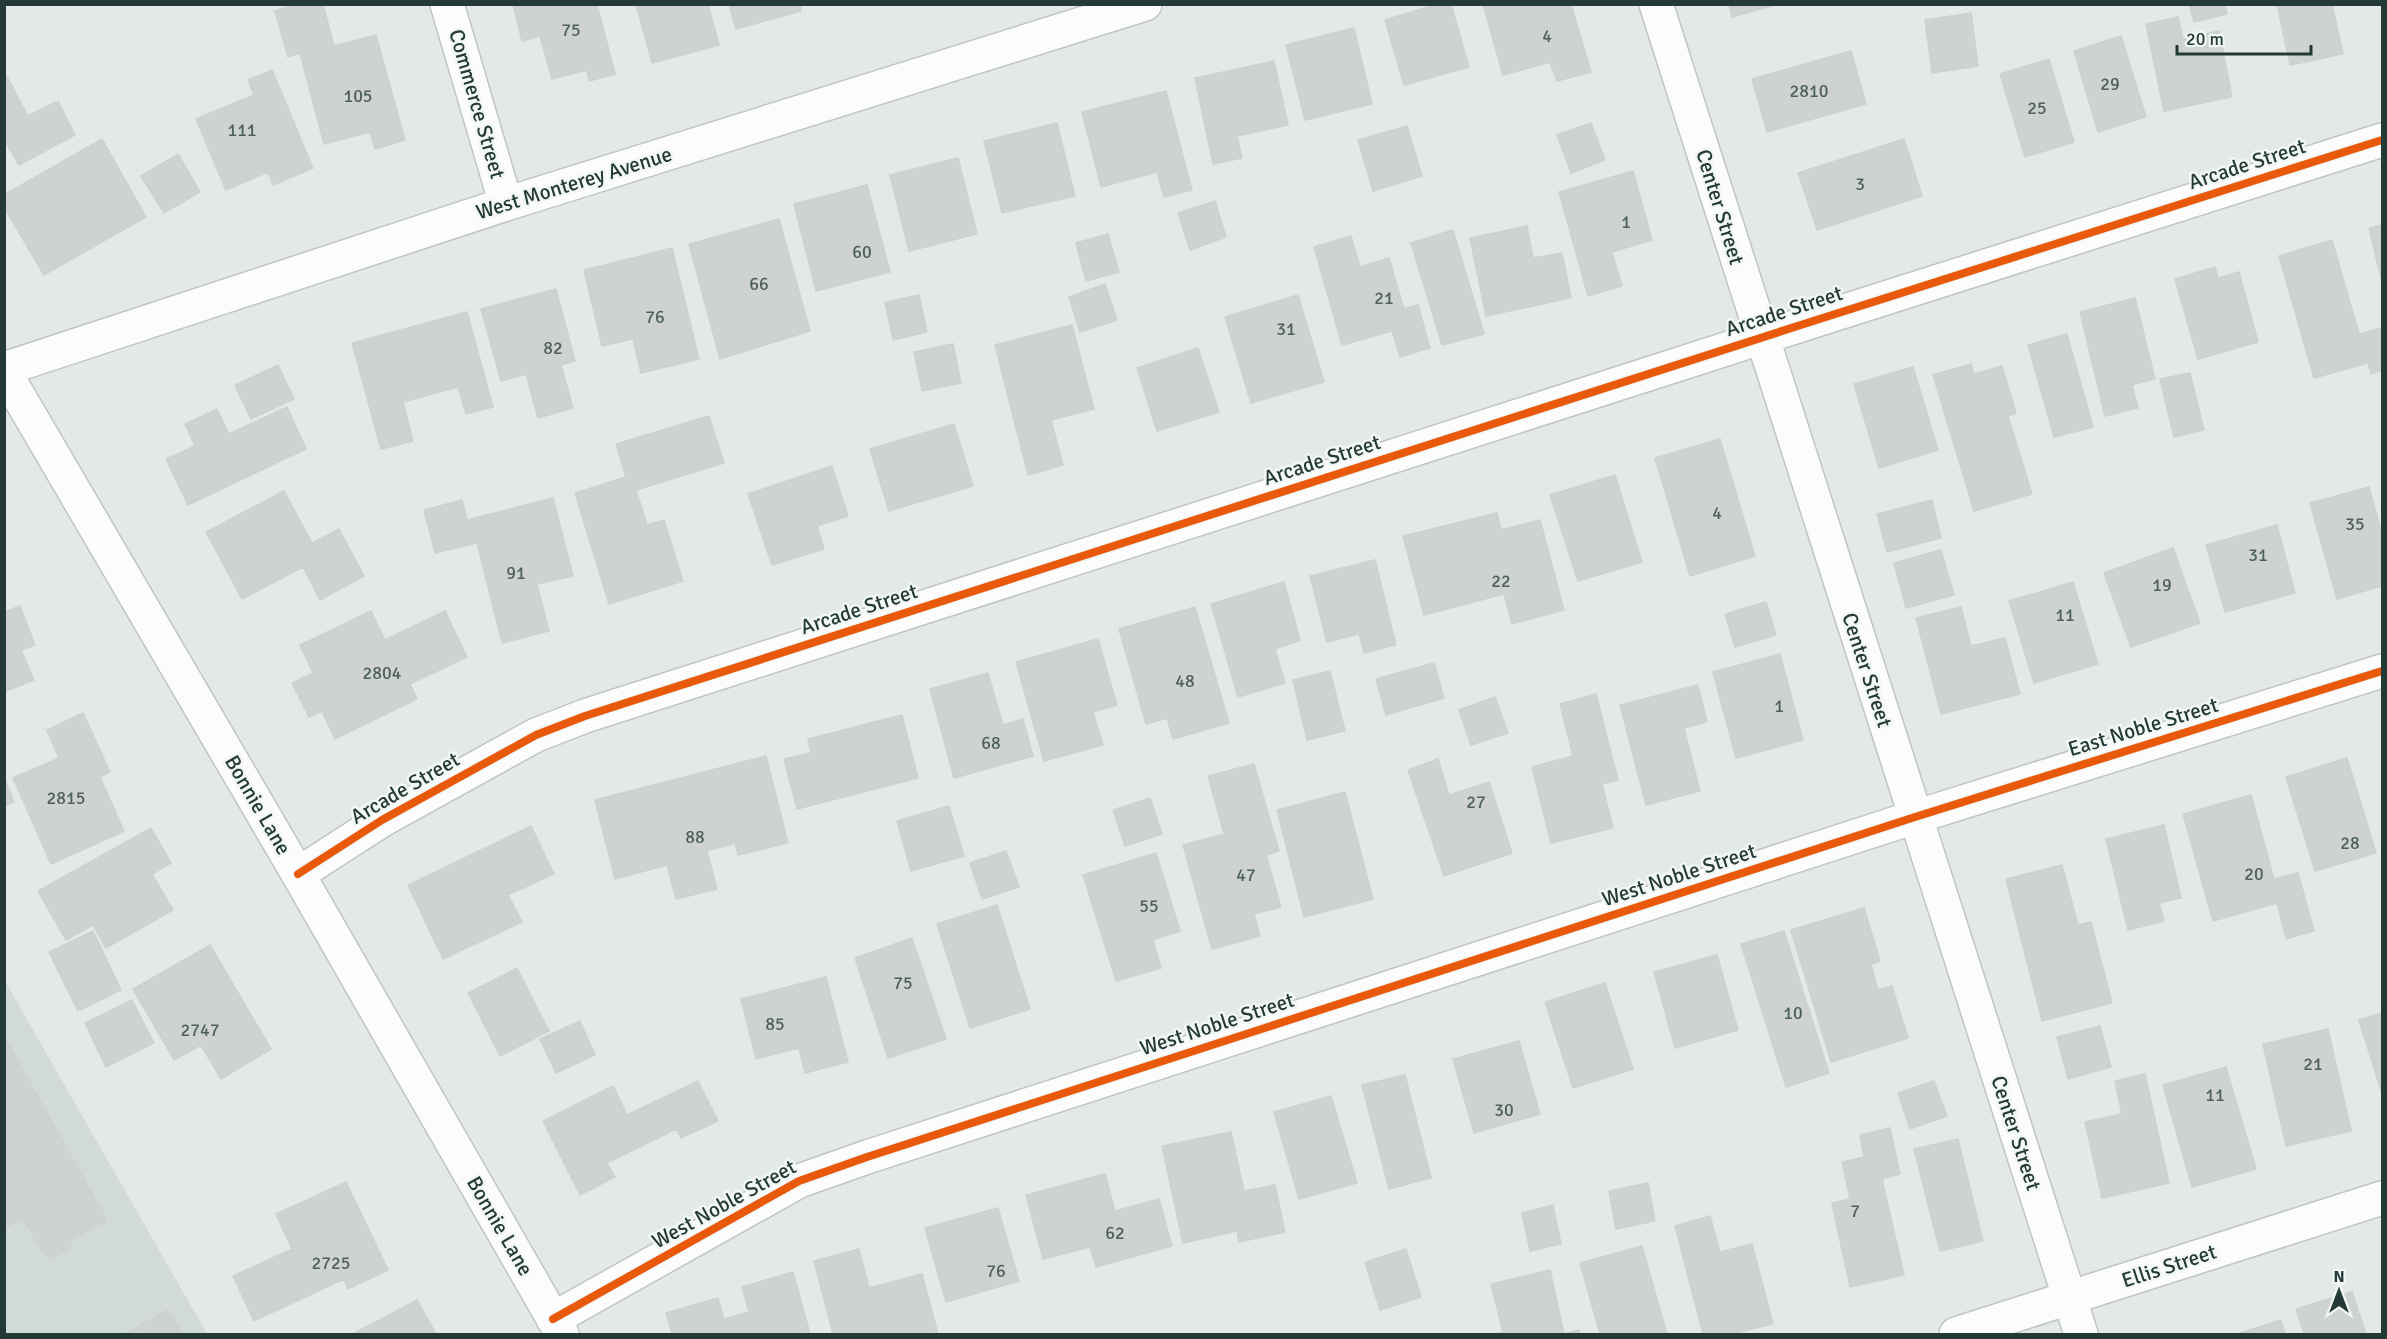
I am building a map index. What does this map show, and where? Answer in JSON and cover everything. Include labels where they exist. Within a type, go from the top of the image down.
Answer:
[{"type":"street","name":"Commerce Street","points":[[447,4],[506,204]]},
{"type":"street","name":"West Monterey Avenue","points":[[4,370],[506,204],[1145,4]]},
{"type":"street","name":"Center Street","points":[[1656,4],[2081,1335]]},
{"type":"street","name":"Arcade Street","points":[[298,874],[382,820],[536,735],[585,716],[1761,337],[2382,140]]},
{"type":"street","name":"Bonnie Lane","points":[[4,370],[298,874],[558,1327]]},
{"type":"street","name":"East Noble Street","points":[[1915,818],[2382,671]]},
{"type":"street","name":"West Noble Street","points":[[558,1327],[799,1181],[1915,818]]},
{"type":"street","name":"Ellis Street","points":[[1956,1335],[2382,1198]]},
{"type":"shaded area","points":[[5,981],[207,1334],[5,1334]]},
{"type":"building","points":[[298,4],[323,4],[334,46],[376,35],[405,140],[375,149],[370,132],[324,144],[300,53],[288,57],[275,11]]},
{"type":"building","points":[[513,4],[597,4],[615,74],[589,81],[587,70],[552,79],[540,36],[522,41]]},
{"type":"building","points":[[636,4],[708,4],[719,45],[652,63]]},
{"type":"building","points":[[729,4],[800,4],[801,11],[736,29]]},
{"type":"building","points":[[1438,4],[1451,4],[1469,67],[1404,85],[1385,20]]},
{"type":"building","points":[[1483,4],[1571,4],[1591,72],[1557,81],[1550,62],[1503,75]]},
{"type":"building","points":[[1729,4],[1778,4],[1732,17]]},
{"type":"building","points":[[2189,4],[2225,4],[2227,14],[2194,22]]},
{"type":"building","points":[[2277,4],[2332,4],[2343,54],[2290,65]]},
{"type":"building","points":[[1971,13],[1978,66],[1932,73],[1925,20]]},
{"type":"building","points":[[2178,17],[2183,39],[2219,31],[2232,97],[2164,111],[2146,24]]},
{"type":"building","points":[[1354,28],[1372,104],[1305,120],[1286,45]]},
{"type":"building","points":[[2121,36],[2146,117],[2098,132],[2074,51]]},
{"type":"building","points":[[1851,51],[1866,104],[1767,132],[1752,79]]},
{"type":"building","points":[[2049,59],[2074,142],[2025,157],[2000,74]]},
{"type":"building","points":[[1274,61],[1288,125],[1237,136],[1242,158],[1213,164],[1195,78]]},
{"type":"building","points":[[272,70],[313,168],[273,185],[268,172],[226,190],[196,119],[254,95],[248,80]]},
{"type":"building","points":[[4,71],[28,116],[58,101],[75,135],[19,165],[4,139]]},
{"type":"building","points":[[1166,91],[1192,190],[1164,197],[1157,172],[1101,187],[1082,112]]},
{"type":"building","points":[[1057,123],[1075,196],[1002,213],[984,141]]},
{"type":"building","points":[[1591,123],[1605,160],[1571,173],[1557,135]]},
{"type":"building","points":[[1407,126],[1422,176],[1373,191],[1358,140]]},
{"type":"building","points":[[102,139],[146,217],[44,275],[4,207],[4,195]]},
{"type":"building","points":[[1904,139],[1922,196],[1817,230],[1798,173]]},
{"type":"building","points":[[178,154],[200,192],[164,213],[141,176]]},
{"type":"building","points":[[958,158],[977,234],[909,251],[890,175]]},
{"type":"building","points":[[1633,171],[1652,240],[1612,252],[1622,286],[1588,296],[1559,192]]},
{"type":"building","points":[[867,185],[890,272],[816,291],[794,204]]},
{"type":"building","points":[[1215,201],[1226,237],[1190,250],[1178,213]]},
{"type":"building","points":[[779,219],[810,331],[720,359],[689,244]]},
{"type":"building","points":[[2382,225],[2382,278],[2381,278],[2369,228]]},
{"type":"building","points":[[1527,226],[1533,258],[1562,253],[1571,298],[1486,316],[1470,238]]},
{"type":"building","points":[[1453,230],[1484,334],[1442,345],[1411,243]]},
{"type":"building","points":[[1108,234],[1119,272],[1086,281],[1076,243]]},
{"type":"building","points":[[1351,236],[1360,267],[1389,258],[1404,309],[1418,305],[1430,348],[1400,357],[1392,331],[1342,345],[1314,247]]},
{"type":"building","points":[[2332,240],[2359,334],[2382,328],[2382,370],[2371,374],[2368,363],[2314,378],[2279,256]]},
{"type":"building","points":[[672,248],[699,359],[641,373],[633,339],[602,346],[584,270]]},
{"type":"building","points":[[2215,267],[2218,278],[2239,272],[2258,342],[2198,359],[2175,279]]},
{"type":"building","points":[[1105,284],[1117,320],[1080,332],[1069,297]]},
{"type":"building","points":[[556,289],[575,361],[561,365],[573,408],[538,418],[526,374],[501,381],[481,309]]},
{"type":"building","points":[[919,295],[927,332],[893,340],[885,302]]},
{"type":"building","points":[[1298,295],[1324,382],[1251,403],[1225,317]]},
{"type":"building","points":[[2135,298],[2155,379],[2132,385],[2138,408],[2105,416],[2080,312]]},
{"type":"building","points":[[467,312],[493,407],[466,414],[458,387],[403,402],[413,441],[381,449],[352,343]]},
{"type":"building","points":[[1072,325],[1094,409],[1051,420],[1063,465],[1028,475],[995,345]]},
{"type":"building","points":[[2067,334],[2093,427],[2054,437],[2028,345]]},
{"type":"building","points":[[953,344],[961,383],[922,391],[914,352]]},
{"type":"building","points":[[1198,348],[1219,412],[1157,431],[1137,368]]},
{"type":"building","points":[[1971,364],[1974,374],[2002,366],[2016,413],[2008,416],[2032,494],[1974,511],[1933,375]]},
{"type":"building","points":[[278,365],[294,399],[251,419],[235,385]]},
{"type":"building","points":[[1913,367],[1938,450],[1879,468],[1854,384]]},
{"type":"building","points":[[2190,373],[2204,430],[2174,437],[2160,379]]},
{"type":"building","points":[[287,407],[306,449],[188,505],[166,459],[195,446],[185,424],[217,409],[229,434]]},
{"type":"building","points":[[709,416],[724,463],[636,490],[647,525],[664,520],[683,581],[609,604],[575,493],[626,477],[616,444]]},
{"type":"building","points":[[954,424],[973,486],[889,511],[870,449]]},
{"type":"building","points":[[1720,439],[1755,556],[1690,576],[1655,458]]},
{"type":"building","points":[[832,466],[848,516],[817,526],[824,549],[772,565],[748,494]]},
{"type":"building","points":[[1615,475],[1642,562],[1578,581],[1550,495]]},
{"type":"building","points":[[2369,487],[2382,534],[2382,586],[2337,599],[2310,503]]},
{"type":"building","points":[[284,491],[312,543],[339,529],[364,576],[320,600],[303,567],[242,599],[206,532]]},
{"type":"building","points":[[553,498],[573,576],[537,584],[549,631],[502,643],[477,543],[435,553],[424,510],[462,500],[467,520]]},
{"type":"building","points":[[1932,500],[1941,538],[1887,552],[1877,514]]},
{"type":"building","points":[[1497,513],[1501,530],[1540,520],[1564,610],[1512,624],[1504,594],[1424,615],[1403,536]]},
{"type":"building","points":[[2277,525],[2295,593],[2225,612],[2206,545]]},
{"type":"building","points":[[2173,548],[2200,623],[2131,647],[2104,573]]},
{"type":"building","points":[[1941,550],[1954,595],[1906,608],[1894,563]]},
{"type":"building","points":[[1375,560],[1396,645],[1364,653],[1359,634],[1327,642],[1310,576]]},
{"type":"building","points":[[1284,582],[1300,640],[1275,649],[1285,683],[1238,697],[1211,604]]},
{"type":"building","points":[[2073,582],[2098,664],[2034,683],[2009,601]]},
{"type":"building","points":[[1766,602],[1776,635],[1735,647],[1725,614]]},
{"type":"building","points":[[20,606],[35,645],[21,650],[34,680],[4,692],[4,612]]},
{"type":"building","points":[[1195,607],[1229,723],[1173,739],[1167,718],[1146,724],[1119,629]]},
{"type":"building","points":[[1961,607],[1971,646],[2005,638],[2020,694],[1941,714],[1916,618]]},
{"type":"building","points":[[371,611],[385,640],[445,611],[467,657],[410,684],[417,699],[335,739],[322,711],[309,717],[292,683],[313,673],[300,645]]},
{"type":"building","points":[[1098,639],[1117,705],[1093,712],[1103,745],[1044,761],[1016,662]]},
{"type":"building","points":[[1780,654],[1803,740],[1736,758],[1713,672]]},
{"type":"building","points":[[1434,663],[1444,698],[1386,715],[1376,679]]},
{"type":"building","points":[[1330,671],[1345,731],[1307,740],[1293,680]]},
{"type":"building","points":[[988,673],[1003,725],[1023,719],[1033,756],[954,778],[930,689]]},
{"type":"building","points":[[1698,685],[1707,722],[1684,728],[1700,791],[1646,805],[1620,705]]},
{"type":"building","points":[[1596,694],[1618,780],[1602,784],[1613,828],[1551,843],[1532,767],[1573,756],[1560,704]]},
{"type":"building","points":[[1495,697],[1508,733],[1471,745],[1459,710]]},
{"type":"building","points":[[83,713],[110,772],[100,777],[124,831],[51,864],[13,778],[59,758],[47,730]]},
{"type":"building","points":[[902,715],[918,778],[797,809],[784,759],[811,753],[808,739]]},
{"type":"building","points":[[766,756],[788,843],[738,855],[735,843],[707,851],[717,889],[676,899],[667,865],[615,879],[595,800]]},
{"type":"building","points":[[2347,758],[2376,853],[2315,871],[2286,777]]},
{"type":"building","points":[[1438,759],[1449,795],[1489,782],[1512,853],[1444,876],[1408,770]]},
{"type":"building","points":[[1254,764],[1279,851],[1266,855],[1281,907],[1254,914],[1260,936],[1212,949],[1183,845],[1224,834],[1208,776]]},
{"type":"building","points":[[4,777],[14,802],[4,806]]},
{"type":"building","points":[[1345,792],[1373,899],[1304,917],[1277,810]]},
{"type":"building","points":[[2251,795],[2274,879],[2298,873],[2314,931],[2286,939],[2277,903],[2213,921],[2183,814]]},
{"type":"building","points":[[1150,798],[1162,834],[1125,846],[1113,810]]},
{"type":"building","points":[[949,806],[964,856],[911,871],[897,821]]},
{"type":"building","points":[[2164,825],[2181,898],[2159,903],[2164,921],[2128,930],[2106,839]]},
{"type":"building","points":[[531,826],[554,874],[508,895],[522,922],[443,959],[408,885]]},
{"type":"building","points":[[151,828],[171,863],[152,874],[173,910],[106,948],[93,925],[66,940],[38,891]]},
{"type":"building","points":[[1006,851],[1019,887],[982,899],[970,863]]},
{"type":"building","points":[[1156,853],[1180,931],[1153,940],[1161,968],[1116,981],[1083,875]]},
{"type":"building","points":[[2062,865],[2078,925],[2091,922],[2112,1003],[2042,1021],[2006,879]]},
{"type":"building","points":[[997,905],[1030,1009],[970,1028],[937,924]]},
{"type":"building","points":[[1864,908],[1880,961],[1871,964],[1878,990],[1892,986],[1908,1038],[1831,1062],[1791,930]]},
{"type":"building","points":[[93,931],[121,990],[78,1011],[49,952]]},
{"type":"building","points":[[1784,931],[1829,1073],[1786,1087],[1741,944]]},
{"type":"building","points":[[912,938],[946,1039],[888,1058],[855,958]]},
{"type":"building","points":[[210,945],[271,1049],[221,1079],[201,1045],[174,1060],[133,989]]},
{"type":"building","points":[[1717,955],[1738,1030],[1675,1048],[1654,972]]},
{"type":"building","points":[[517,968],[549,1031],[500,1056],[468,993]]},
{"type":"building","points":[[826,977],[848,1062],[805,1073],[799,1048],[756,1059],[741,999]]},
{"type":"building","points":[[1605,983],[1633,1069],[1573,1088],[1545,1002]]},
{"type":"building","points":[[132,1000],[154,1043],[106,1067],[85,1023]]},
{"type":"building","points":[[2382,1013],[2382,1094],[2359,1020]]},
{"type":"building","points":[[580,1021],[595,1055],[556,1073],[540,1039]]},
{"type":"building","points":[[2100,1026],[2111,1067],[2068,1079],[2057,1037]]},
{"type":"building","points":[[2328,1029],[2351,1131],[2286,1146],[2263,1044]]},
{"type":"building","points":[[4,1036],[107,1220],[68,1241],[72,1247],[53,1258],[50,1253],[45,1256],[23,1218],[4,1228]]},
{"type":"building","points":[[1519,1041],[1540,1114],[1474,1133],[1453,1059]]},
{"type":"building","points":[[2226,1067],[2256,1169],[2192,1187],[2163,1085]]},
{"type":"building","points":[[2145,1074],[2169,1183],[2102,1198],[2085,1122],[2122,1114],[2115,1081]]},
{"type":"building","points":[[1405,1075],[1431,1178],[1389,1189],[1362,1085]]},
{"type":"building","points":[[698,1081],[718,1121],[681,1138],[676,1129],[607,1163],[615,1177],[580,1195],[543,1121],[613,1086],[627,1115]]},
{"type":"building","points":[[1934,1081],[1947,1116],[1910,1129],[1898,1093]]},
{"type":"building","points":[[1331,1096],[1357,1183],[1299,1199],[1274,1112]]},
{"type":"building","points":[[1890,1128],[1900,1174],[1882,1179],[1904,1275],[1850,1287],[1832,1203],[1850,1199],[1842,1162],[1864,1157],[1860,1135]]},
{"type":"building","points":[[1231,1132],[1244,1191],[1275,1185],[1285,1232],[1239,1242],[1237,1231],[1183,1243],[1162,1146]]},
{"type":"building","points":[[1958,1139],[1983,1241],[1940,1251],[1914,1149]]},
{"type":"building","points":[[1105,1174],[1115,1211],[1159,1199],[1172,1246],[1096,1267],[1090,1247],[1043,1259],[1026,1195]]},
{"type":"building","points":[[346,1182],[388,1270],[348,1289],[344,1279],[254,1321],[233,1276],[292,1249],[276,1214]]},
{"type":"building","points":[[1648,1183],[1655,1221],[1616,1229],[1609,1191]]},
{"type":"building","points":[[1553,1205],[1561,1244],[1530,1251],[1522,1213]]},
{"type":"building","points":[[998,1208],[1019,1281],[946,1302],[925,1228]]},
{"type":"building","points":[[1710,1216],[1720,1252],[1752,1244],[1773,1324],[1731,1334],[1703,1334],[1675,1226]]},
{"type":"building","points":[[1642,1246],[1667,1334],[1600,1334],[1580,1263]]},
{"type":"building","points":[[859,1249],[869,1288],[922,1274],[938,1334],[833,1334],[814,1261]]},
{"type":"building","points":[[1406,1249],[1421,1297],[1380,1310],[1365,1262]]},
{"type":"building","points":[[1550,1270],[1564,1334],[1493,1334],[1503,1332],[1491,1284]]},
{"type":"building","points":[[793,1272],[810,1334],[672,1334],[666,1313],[718,1298],[724,1319],[749,1312],[742,1287]]},
{"type":"building","points":[[2352,1292],[2366,1334],[2304,1334],[2296,1309]]},
{"type":"building","points":[[417,1300],[436,1334],[353,1334]]},
{"type":"building","points":[[168,1310],[182,1334],[125,1334]]},
{"type":"building","points":[[2281,1320],[2285,1334],[2237,1334]]},
{"type":"building","points":[[1579,1330],[1580,1334],[1564,1334]]},
{"type":"cycle path","points":[[298,874],[382,820],[536,735],[585,716],[2382,140]]},
{"type":"cycle path","points":[[553,1319],[799,1181],[1915,817],[2382,671]]}]
